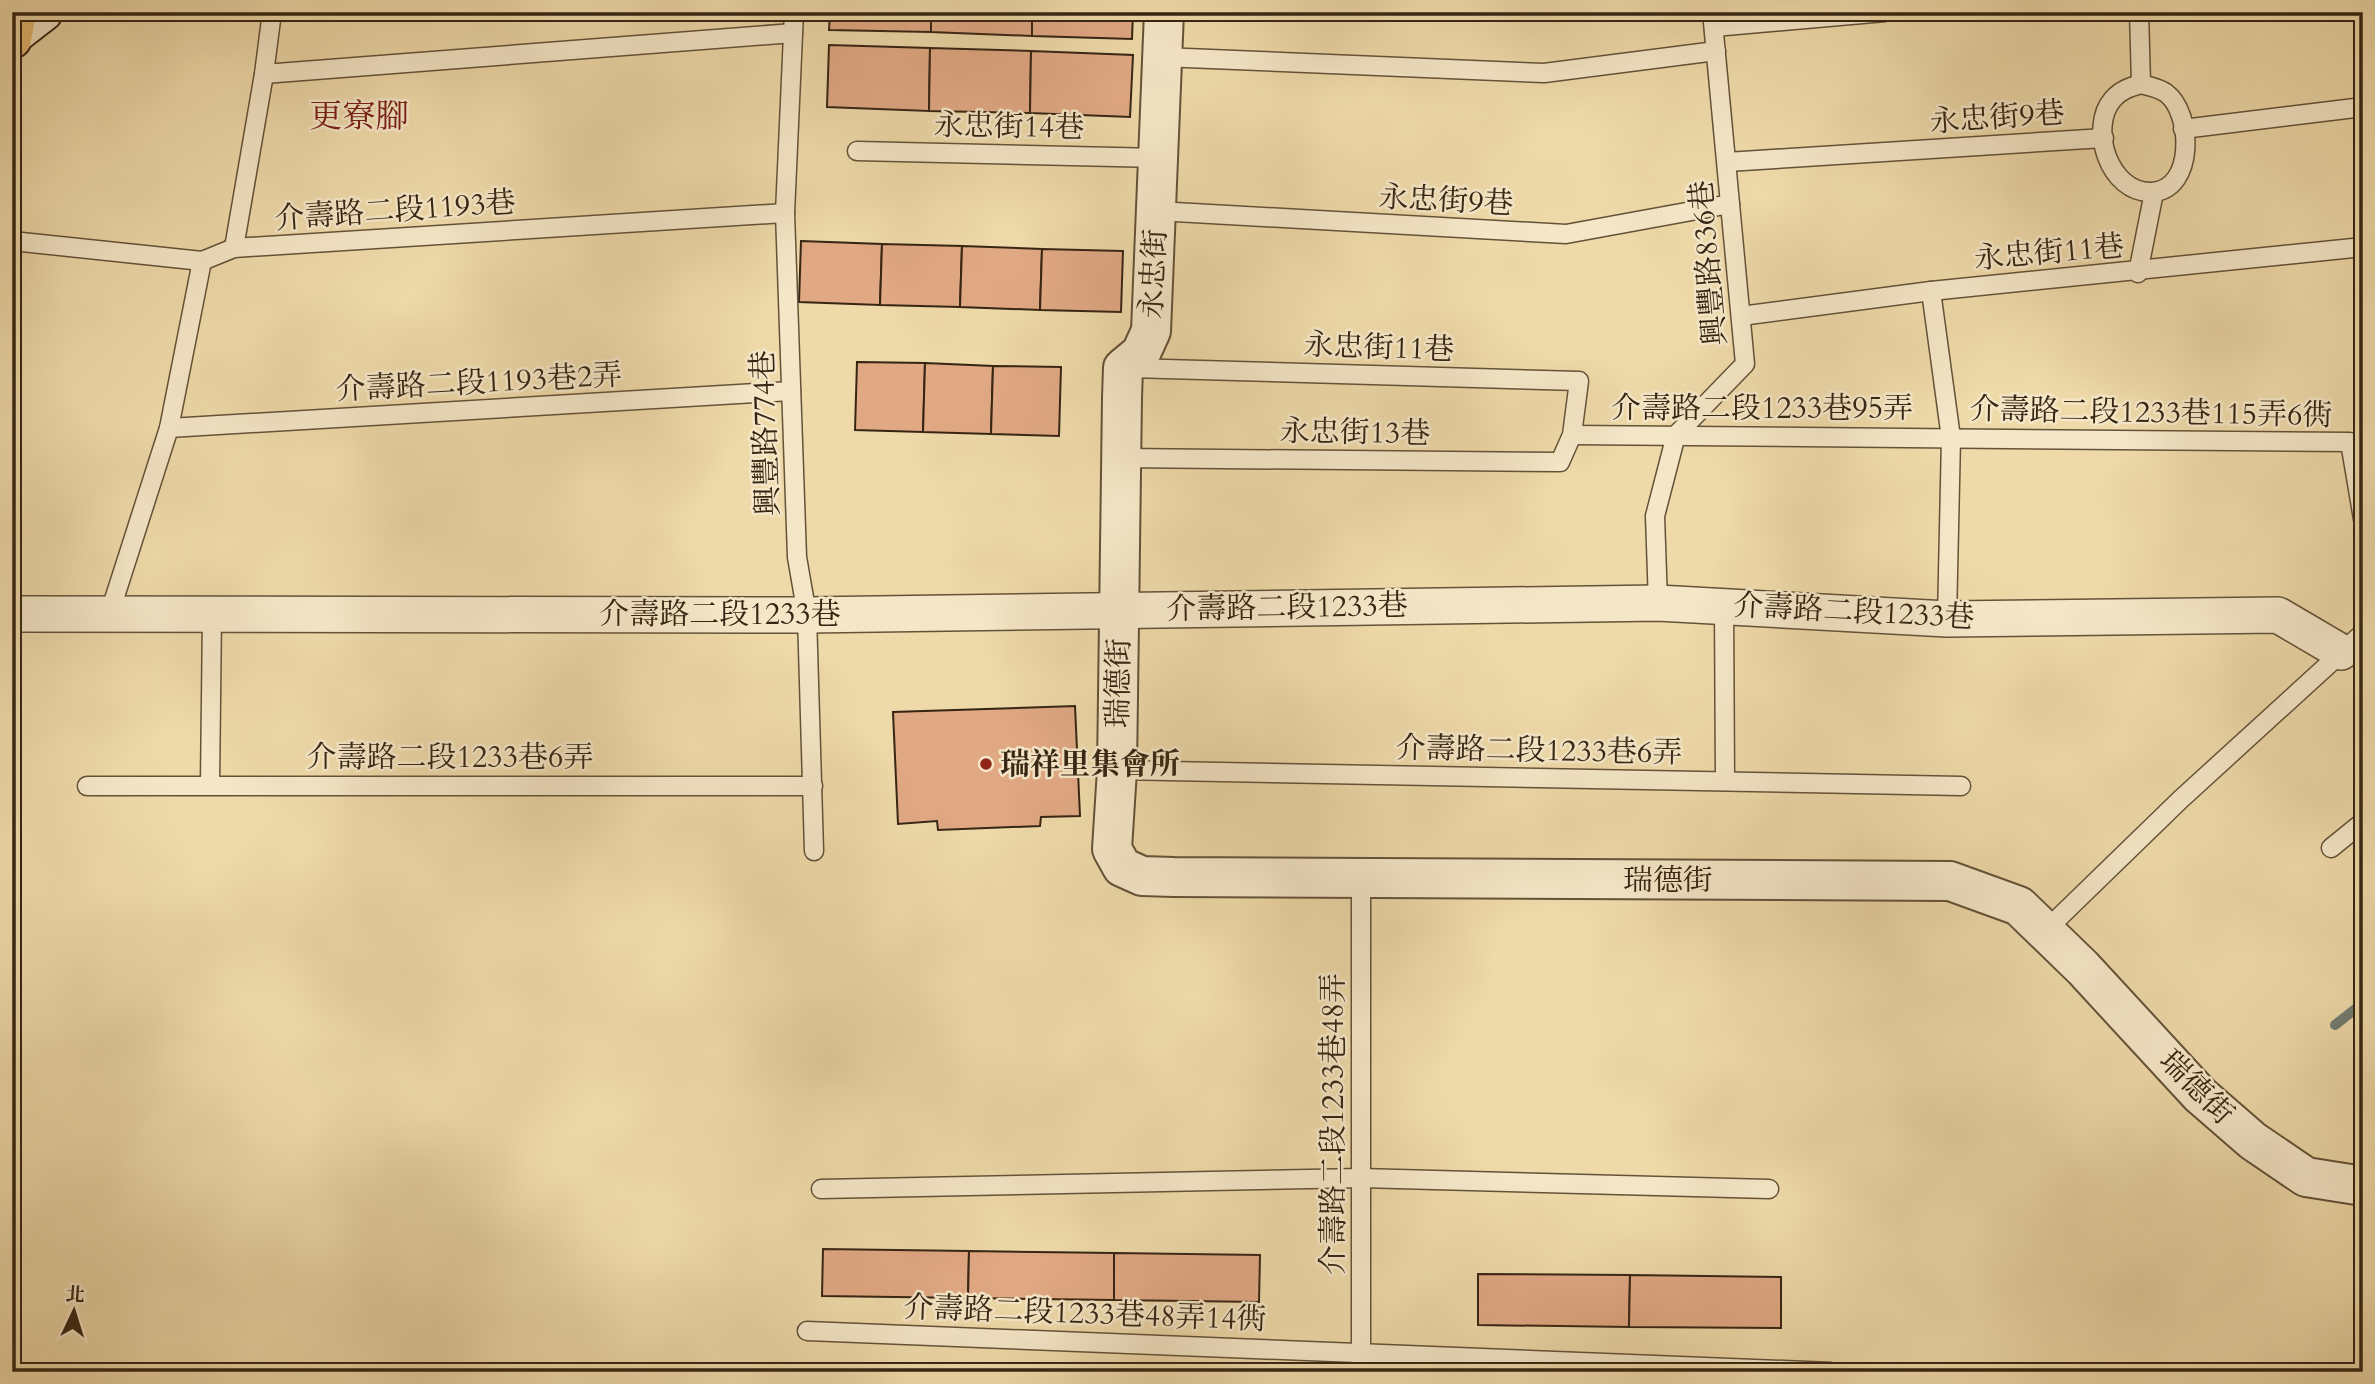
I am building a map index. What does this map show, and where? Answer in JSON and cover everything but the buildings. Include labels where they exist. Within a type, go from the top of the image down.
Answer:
[{"type":"main road","points":[[13,37],[17,12]]},
{"type":"street","points":[[13,37],[43,12]]},
{"type":"street","name":"永忠街","points":[[1123,368],[1141,353],[1151,331],[1164,12]]},
{"type":"street","points":[[1119,609],[1123,368]]},
{"type":"street","name":"介壽路二段1233巷","points":[[12,614],[110,612],[807,615],[1658,603],[1947,619],[2278,615],[2352,643]]},
{"type":"street","name":"瑞德街","points":[[1119,609],[1117,770],[1112,849],[1122,867],[1142,876],[1174,877],[1950,881],[2019,906],[2082,968],[2200,1095],[2253,1142],[2306,1177],[2363,1186]]},
{"type":"lane","points":[[234,248],[264,74],[271,12]]},
{"type":"lane","name":"興豐路774巷","points":[[793,12],[785,213],[797,557],[807,615],[814,852]]},
{"type":"lane","points":[[1713,20],[1885,12]]},
{"type":"lane","points":[[2139,12],[2141,84]]},
{"type":"lane","name":"興豐路836巷","points":[[1658,603],[1655,516],[1676,435],[1745,364],[1713,20]]},
{"type":"lane","points":[[264,74],[793,33]]},
{"type":"lane","points":[[1163,57],[1544,73],[1716,51]]},
{"type":"lane","points":[[2141,84],[2166,93],[2178,106],[2183,129],[2186,151],[2179,177],[2170,187],[2154,192],[2137,191],[2122,183],[2111,170],[2104,138],[2105,115],[2112,100],[2125,89],[2141,84]]},
{"type":"lane","points":[[2183,129],[2363,107]]},
{"type":"lane","name":"永忠街9巷","points":[[1727,162],[2104,138]]},
{"type":"lane","name":"永忠街14巷","points":[[857,150],[1159,158]]},
{"type":"lane","points":[[2138,272],[2154,192]]},
{"type":"lane","name":"永忠街9巷","points":[[1157,211],[1566,234],[1730,204]]},
{"type":"lane","name":"介壽路二段1193巷","points":[[12,241],[202,261],[234,248],[785,213]]},
{"type":"lane","name":"永忠街11巷","points":[[1741,316],[1931,291],[2363,247]]},
{"type":"lane","points":[[110,612],[169,428],[202,261]]},
{"type":"lane","points":[[1931,291],[1951,438],[1947,619]]},
{"type":"lane","name":"永忠街11巷","points":[[1123,368],[1579,381],[1572,435]]},
{"type":"lane","name":"介壽路二段1193巷2弄","points":[[169,428],[791,391]]},
{"type":"lane","name":"介壽路二段1233巷95弄","points":[[1572,435],[1951,438]]},
{"type":"lane","name":"永忠街13巷","points":[[1121,458],[1560,462],[1572,435]]},
{"type":"lane","name":"介壽路二段1233巷115弄6衖","points":[[1951,438],[2350,442],[2363,519]]},
{"type":"lane","points":[[1724,605],[1725,781]]},
{"type":"lane","points":[[210,784],[212,614]]},
{"type":"lane","points":[[2045,931],[2181,799],[2352,643]]},
{"type":"lane","name":"介壽路二段1233巷6弄","points":[[1117,770],[1961,786]]},
{"type":"lane","name":"介壽路二段1233巷6弄","points":[[87,786],[813,786]]},
{"type":"lane","points":[[2331,848],[2363,822]]},
{"type":"lane","name":"介壽路二段1233巷48弄","points":[[1361,877],[1361,1372]]},
{"type":"lane","points":[[821,1189],[1361,1178],[1769,1189]]},
{"type":"lane","name":"介壽路二段1233巷48弄14衖","points":[[807,1331],[1361,1351],[1831,1372]]},
{"type":"waterway","points":[[2335,1025],[2363,1003]]},
{"type":"place","name":"瑞祥里集會所","points":[[986,764]]},
{"type":"district","name":"更寮腳","points":[[359,115]]}]
